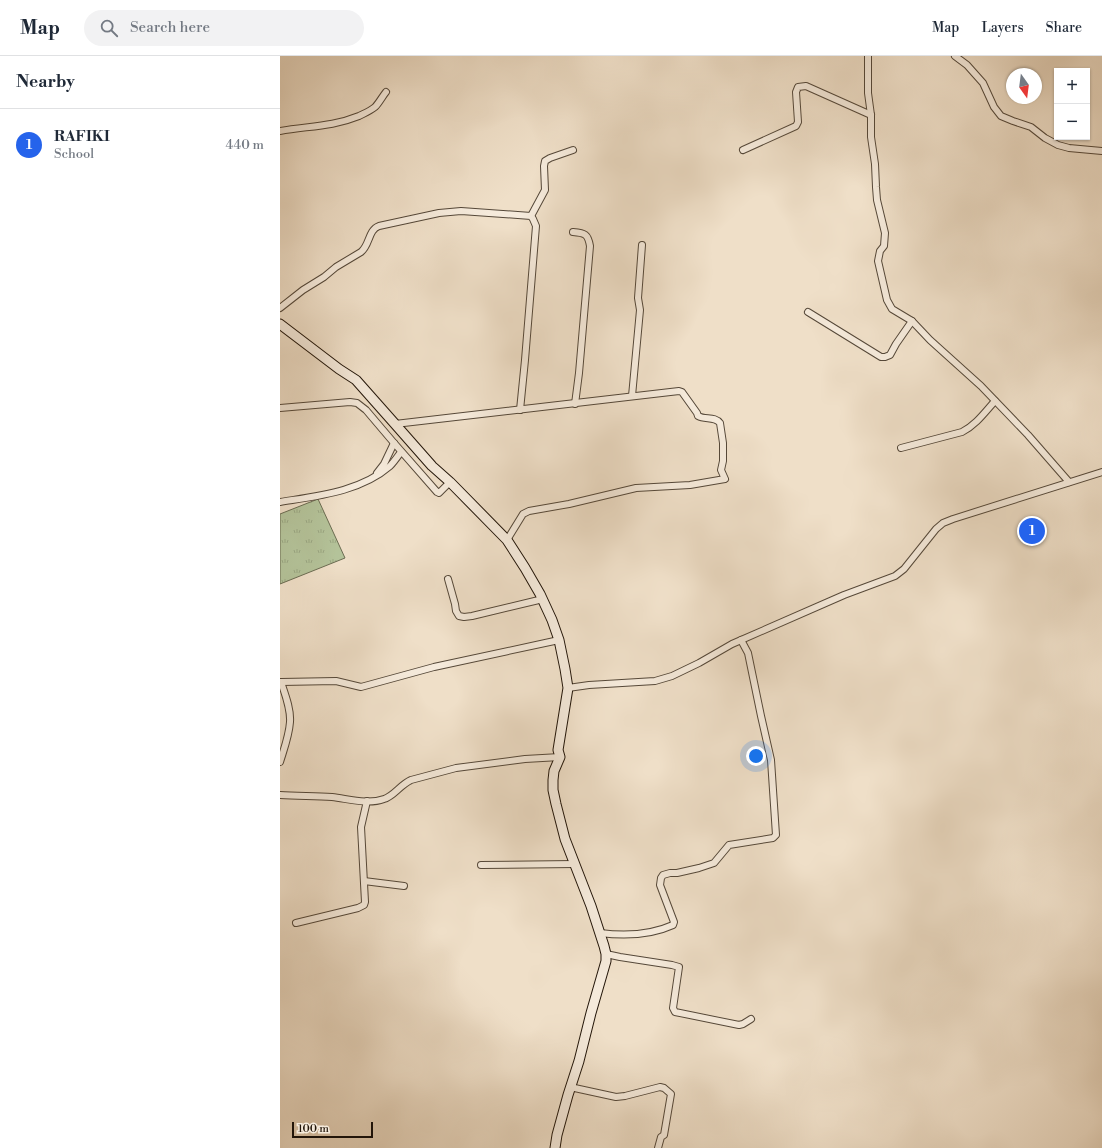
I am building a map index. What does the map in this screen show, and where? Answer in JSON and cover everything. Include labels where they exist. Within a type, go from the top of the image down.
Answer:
[{"type":"street","points":[[868,56],[868,93],[877,200],[885,233],[884,246],[880,252],[878,261],[887,300],[892,308],[912,321],[930,340],[980,386],[1028,436],[1069,482]]},
{"type":"street","points":[[955,56],[967,65],[983,83],[994,107],[1001,116],[1031,127],[1044,138],[1058,145],[1069,148],[1102,151]]},
{"type":"street","points":[[743,150],[796,126],[798,122],[796,92],[800,86],[806,86],[871,115]]},
{"type":"street","points":[[280,131],[344,122],[372,109],[377,105],[386,92]]},
{"type":"street","points":[[531,216],[545,190],[545,161],[573,150]]},
{"type":"street","points":[[280,308],[336,267],[365,249],[368,245],[373,230],[379,226],[439,213],[461,211],[531,216],[534,218],[536,226],[520,410]]},
{"type":"street","points":[[574,232],[587,236],[590,246],[575,404]]},
{"type":"street","points":[[632,396],[640,310],[638,298],[642,245]]},
{"type":"street","points":[[808,312],[881,357],[890,355],[912,321]]},
{"type":"street","points":[[280,324],[339,369],[356,380],[432,466],[450,482],[507,540],[526,568],[543,599],[559,640],[568,688],[558,750],[560,757],[554,771],[553,790],[565,839],[591,906],[606,954],[606,961],[579,1061],[570,1087],[555,1148]]},
{"type":"street","points":[[396,424],[575,404],[673,391],[682,392],[697,412],[698,416],[718,420],[720,423],[724,461],[721,470],[725,479],[690,485],[636,488],[569,504],[529,511],[523,514],[507,540]]},
{"type":"street","points":[[901,448],[962,432],[976,422],[995,401]]},
{"type":"street","points":[[280,408],[350,402],[357,403],[366,410],[437,492],[442,490],[450,482]]},
{"type":"street","points":[[373,477],[384,464],[394,444]]},
{"type":"street","points":[[280,502],[327,494],[355,486],[391,466],[401,452]]},
{"type":"street","points":[[568,688],[588,685],[655,681],[672,676],[699,663],[732,644],[844,595],[895,576],[904,569],[936,529],[943,523],[960,516],[1102,472]]},
{"type":"street","points":[[448,579],[456,611],[459,616],[472,616],[543,599]]},
{"type":"street","points":[[280,762],[288,734],[290,720],[287,700],[281,682],[336,681],[361,687],[434,667],[559,640]]},
{"type":"street","points":[[600,933],[630,935],[662,929],[673,925],[674,922],[660,885],[661,878],[664,875],[699,868],[714,863],[729,845],[774,838],[776,835],[771,760],[748,653],[741,640]]},
{"type":"street","points":[[280,795],[367,801],[384,799],[396,792],[404,783],[456,768],[525,759],[560,757]]},
{"type":"street","points":[[296,923],[362,907],[365,902],[361,827],[367,801]]},
{"type":"street","points":[[482,865],[575,864]]},
{"type":"street","points":[[364,881],[404,886]]},
{"type":"street","points":[[606,954],[679,967],[673,1008],[673,1010],[678,1014],[739,1025],[751,1019]]},
{"type":"street","points":[[570,1087],[616,1097],[660,1087],[664,1088],[671,1094],[664,1134],[661,1137],[658,1148]]},
{"type":"green space","points":[[318,499],[345,558],[280,584],[280,514]]},
{"type":"place","name":"RAFIKI","points":[[1032,531]]}]
